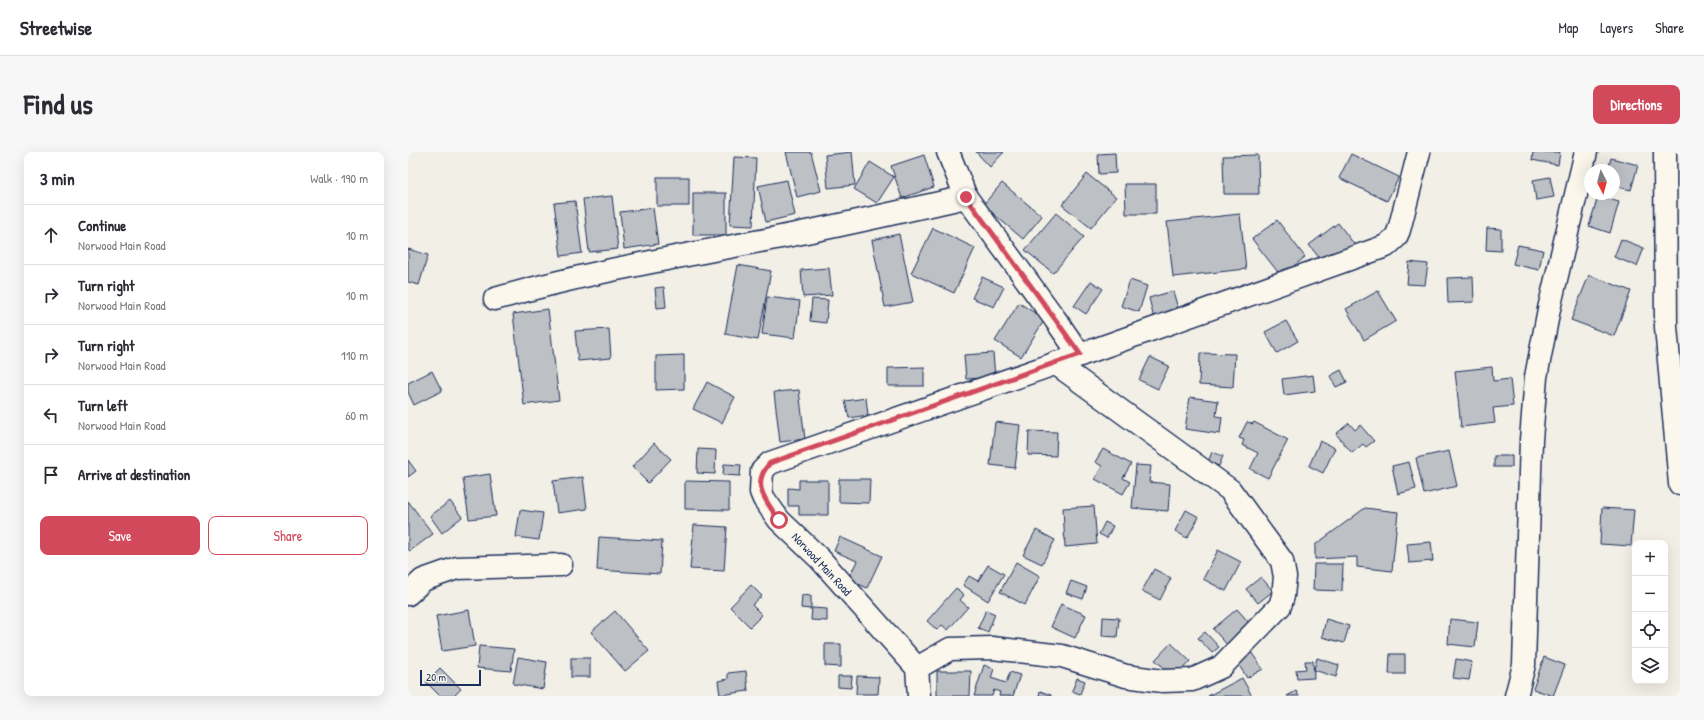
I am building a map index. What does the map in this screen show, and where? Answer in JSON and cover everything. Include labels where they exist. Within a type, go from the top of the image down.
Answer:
[{"type":"street","points":[[948,152],[966,197],[1080,354]]},
{"type":"street","name":"Norwood Main Road","points":[[917,668],[820,559],[779,520],[761,492],[760,482],[762,471],[770,463],[1386,246],[1396,237],[1399,230],[1419,152]]},
{"type":"street","points":[[1516,696],[1524,665],[1531,440],[1536,377],[1549,309],[1586,152]]},
{"type":"street","points":[[1665,152],[1666,327],[1680,484]]},
{"type":"street","points":[[496,300],[546,285],[606,270],[785,236],[966,197]]},
{"type":"street","points":[[919,696],[917,668],[950,649],[992,648],[1062,656],[1126,676],[1162,681],[1192,680],[1221,667],[1280,606],[1285,578],[1282,561],[1230,490],[1055,363]]},
{"type":"street","points":[[408,594],[423,580],[457,568],[561,565]]},
{"type":"building","points":[[786,152],[811,152],[821,191],[797,197]]},
{"type":"building","points":[[852,152],[855,185],[828,188],[825,155]]},
{"type":"building","points":[[976,152],[1004,152],[990,167]]},
{"type":"building","points":[[1533,152],[1560,152],[1558,165],[1532,160]]},
{"type":"building","points":[[1115,153],[1116,173],[1099,174],[1098,154]]},
{"type":"building","points":[[1351,154],[1399,177],[1387,201],[1339,178]]},
{"type":"building","points":[[924,155],[934,187],[902,198],[891,166]]},
{"type":"building","points":[[1258,155],[1259,194],[1224,194],[1223,156]]},
{"type":"building","points":[[734,157],[756,158],[753,226],[730,225]]},
{"type":"building","points":[[1611,158],[1638,165],[1631,190],[1620,187],[1620,164],[1610,164]]},
{"type":"building","points":[[870,162],[894,177],[877,203],[854,189]]},
{"type":"building","points":[[1087,174],[1116,197],[1091,228],[1062,205]]},
{"type":"building","points":[[657,177],[689,177],[689,206],[657,206]]},
{"type":"building","points":[[1550,177],[1554,197],[1536,200],[1533,180]]},
{"type":"building","points":[[787,180],[795,215],[766,222],[758,186]]},
{"type":"building","points":[[1002,183],[1042,216],[1023,239],[983,205]]},
{"type":"building","points":[[1125,184],[1156,184],[1156,214],[1126,214]]},
{"type":"building","points":[[693,193],[726,193],[726,235],[693,235]]},
{"type":"building","points":[[612,196],[618,249],[589,252],[583,199]]},
{"type":"building","points":[[1597,200],[1612,200],[1619,202],[1610,233],[1589,226]]},
{"type":"building","points":[[575,201],[582,253],[561,256],[554,203]]},
{"type":"building","points":[[653,208],[658,244],[624,249],[620,212]]},
{"type":"building","points":[[1056,213],[1084,237],[1053,273],[1025,250]]},
{"type":"building","points":[[1240,214],[1246,269],[1173,277],[1167,222]]},
{"type":"building","points":[[1277,220],[1305,257],[1281,276],[1252,239]]},
{"type":"building","points":[[1338,223],[1354,244],[1325,265],[1309,245]]},
{"type":"building","points":[[933,228],[975,248],[954,293],[911,273]]},
{"type":"building","points":[[1487,228],[1501,229],[1501,251],[1486,250]]},
{"type":"building","points":[[899,234],[913,302],[885,307],[872,240]]},
{"type":"building","points":[[1621,239],[1644,248],[1637,266],[1614,257]]},
{"type":"building","points":[[1518,245],[1543,250],[1539,270],[1513,264]]},
{"type":"building","points":[[408,249],[428,255],[419,285],[408,282]]},
{"type":"building","points":[[1409,262],[1428,264],[1425,285],[1407,284]]},
{"type":"building","points":[[738,265],[771,271],[758,340],[725,334]]},
{"type":"building","points":[[829,268],[832,295],[803,297],[801,270]]},
{"type":"building","points":[[1589,275],[1631,291],[1614,336],[1571,320]]},
{"type":"building","points":[[982,277],[1004,287],[994,307],[972,298]]},
{"type":"building","points":[[1473,277],[1474,302],[1448,303],[1447,278]]},
{"type":"building","points":[[1130,280],[1147,286],[1139,312],[1121,306]]},
{"type":"building","points":[[1091,281],[1103,289],[1086,314],[1074,306]]},
{"type":"building","points":[[664,287],[666,307],[657,308],[655,288]]},
{"type":"building","points":[[1173,291],[1179,312],[1154,319],[1149,298]]},
{"type":"building","points":[[1378,291],[1396,321],[1364,340],[1346,309]]},
{"type":"building","points":[[767,297],[800,301],[795,338],[762,334]]},
{"type":"building","points":[[812,299],[828,300],[826,323],[810,321]]},
{"type":"building","points":[[1019,303],[1045,319],[1021,357],[995,341]]},
{"type":"building","points":[[548,309],[559,400],[524,405],[513,314]]},
{"type":"building","points":[[1286,321],[1298,341],[1277,353],[1265,332]]},
{"type":"building","points":[[609,329],[611,358],[578,361],[575,331]]},
{"type":"building","points":[[993,353],[995,377],[966,379],[964,355]]},
{"type":"building","points":[[1200,353],[1235,354],[1233,387],[1199,385]]},
{"type":"building","points":[[684,355],[684,389],[656,390],[656,356]]},
{"type":"building","points":[[1150,357],[1169,366],[1158,389],[1139,380]]},
{"type":"building","points":[[924,367],[924,386],[888,386],[888,368]]},
{"type":"building","points":[[1492,367],[1493,381],[1510,379],[1513,406],[1493,408],[1495,423],[1461,427],[1455,371]]},
{"type":"building","points":[[1341,370],[1347,382],[1336,387],[1330,376]]},
{"type":"building","points":[[432,371],[442,391],[414,405],[408,392],[408,383]]},
{"type":"building","points":[[1313,375],[1315,391],[1284,395],[1282,379]]},
{"type":"building","points":[[707,382],[735,397],[722,423],[693,409]]},
{"type":"building","points":[[799,390],[805,439],[780,442],[774,392]]},
{"type":"building","points":[[1190,397],[1218,401],[1216,416],[1222,417],[1220,434],[1185,429]]},
{"type":"building","points":[[866,398],[868,415],[849,418],[845,401]]},
{"type":"building","points":[[995,422],[1020,425],[1015,468],[990,465]]},
{"type":"building","points":[[1247,422],[1253,424],[1254,422],[1288,440],[1268,478],[1250,469],[1258,453],[1242,445],[1244,440],[1239,438]]},
{"type":"building","points":[[1349,423],[1355,430],[1360,425],[1374,441],[1366,447],[1363,444],[1352,453],[1336,434]]},
{"type":"building","points":[[1029,431],[1057,432],[1056,456],[1028,455]]},
{"type":"building","points":[[1320,441],[1335,448],[1323,473],[1309,466]]},
{"type":"building","points":[[654,443],[671,459],[648,483],[632,467]]},
{"type":"building","points":[[698,449],[716,450],[715,474],[697,473]]},
{"type":"building","points":[[1103,449],[1131,464],[1123,478],[1130,482],[1123,494],[1095,479],[1102,466],[1095,462]]},
{"type":"building","points":[[1449,451],[1457,486],[1424,494],[1416,458]]},
{"type":"building","points":[[1212,452],[1223,456],[1219,466],[1208,462]]},
{"type":"building","points":[[1494,456],[1512,456],[1512,467],[1494,467]]},
{"type":"building","points":[[408,460],[416,471],[408,477]]},
{"type":"building","points":[[1409,462],[1416,489],[1398,494],[1392,466]]},
{"type":"building","points":[[724,464],[741,465],[740,476],[723,475]]},
{"type":"building","points":[[1136,465],[1151,466],[1149,482],[1170,484],[1168,511],[1132,508]]},
{"type":"building","points":[[490,474],[496,516],[469,519],[463,478]]},
{"type":"building","points":[[583,477],[587,509],[557,513],[553,481]]},
{"type":"building","points":[[839,479],[870,479],[869,503],[839,502]]},
{"type":"building","points":[[799,480],[828,480],[828,515],[799,515],[799,506],[788,506],[788,488],[799,489]]},
{"type":"building","points":[[685,481],[729,482],[729,510],[685,509]]},
{"type":"building","points":[[408,501],[433,534],[410,551],[408,549]]},
{"type":"building","points":[[450,501],[462,517],[442,533],[430,516]]},
{"type":"building","points":[[1094,506],[1097,544],[1065,547],[1063,508]]},
{"type":"building","points":[[1365,508],[1398,512],[1392,571],[1357,567],[1357,557],[1315,559],[1315,545]]},
{"type":"building","points":[[1602,508],[1634,510],[1631,546],[1600,544]]},
{"type":"building","points":[[520,510],[543,513],[539,540],[516,537]]},
{"type":"building","points":[[1186,510],[1199,517],[1187,538],[1175,531]]},
{"type":"building","points":[[1105,522],[1113,526],[1107,538],[1099,534]]},
{"type":"building","points":[[694,525],[727,527],[724,571],[690,569]]},
{"type":"building","points":[[1036,530],[1055,540],[1042,564],[1023,555]]},
{"type":"building","points":[[599,537],[662,541],[660,574],[597,570]]},
{"type":"building","points":[[840,537],[882,556],[867,588],[848,579],[857,561],[834,551]]},
{"type":"building","points":[[1431,542],[1433,561],[1409,563],[1407,544]]},
{"type":"building","points":[[1218,550],[1241,562],[1226,591],[1203,579]]},
{"type":"building","points":[[1016,562],[1040,576],[1025,605],[1000,592]]},
{"type":"building","points":[[1314,564],[1343,564],[1342,591],[1313,590]]},
{"type":"building","points":[[988,565],[1004,574],[988,601],[963,585],[969,576],[978,581]]},
{"type":"building","points":[[1154,569],[1171,578],[1160,600],[1142,591]]},
{"type":"building","points":[[1261,577],[1273,591],[1258,603],[1246,589]]},
{"type":"building","points":[[1071,581],[1087,587],[1083,599],[1066,593]]},
{"type":"building","points":[[751,585],[762,596],[752,605],[762,615],[750,627],[730,607]]},
{"type":"building","points":[[956,588],[964,595],[960,600],[968,607],[948,630],[942,625],[937,630],[927,621]]},
{"type":"building","points":[[802,595],[811,596],[811,609],[801,608]]},
{"type":"building","points":[[1061,604],[1086,615],[1075,638],[1051,627]]},
{"type":"building","points":[[812,608],[827,609],[827,621],[811,620]]},
{"type":"building","points":[[1237,609],[1254,628],[1230,648],[1213,629]]},
{"type":"building","points":[[469,610],[475,646],[442,651],[436,616]]},
{"type":"building","points":[[986,610],[995,614],[988,632],[978,628]]},
{"type":"building","points":[[615,611],[649,651],[625,671],[591,632]]},
{"type":"building","points":[[1103,617],[1119,618],[1117,637],[1102,636]]},
{"type":"building","points":[[1326,619],[1349,626],[1344,643],[1322,637]]},
{"type":"building","points":[[1450,619],[1478,622],[1475,647],[1448,644]]},
{"type":"building","points":[[1205,632],[1219,647],[1212,653],[1198,638]]},
{"type":"building","points":[[1171,643],[1190,661],[1175,677],[1155,660]]},
{"type":"building","points":[[825,644],[841,644],[841,667],[825,666]]},
{"type":"building","points":[[479,646],[514,649],[511,671],[477,668]]},
{"type":"building","points":[[1251,652],[1263,669],[1247,678],[1237,662]]},
{"type":"building","points":[[1390,654],[1405,654],[1405,674],[1389,674]]},
{"type":"building","points":[[518,657],[547,662],[543,689],[513,684]]},
{"type":"building","points":[[1544,657],[1565,665],[1553,696],[1533,689]]},
{"type":"building","points":[[571,658],[590,658],[590,677],[571,677]]},
{"type":"building","points":[[1317,658],[1339,665],[1336,677],[1314,670]]},
{"type":"building","points":[[1456,659],[1472,662],[1469,680],[1453,678]]},
{"type":"building","points":[[1305,661],[1313,661],[1314,678],[1297,679],[1296,670],[1306,669]]},
{"type":"building","points":[[984,665],[994,669],[991,678],[1006,683],[1010,672],[1020,675],[1013,696],[999,696],[1000,692],[994,690],[992,696],[974,696]]},
{"type":"building","points":[[440,668],[461,689],[454,696],[440,696],[426,682]]},
{"type":"building","points":[[746,671],[748,691],[720,695],[718,681],[728,679],[728,673]]},
{"type":"building","points":[[937,671],[971,671],[970,696],[937,696]]},
{"type":"building","points":[[838,676],[852,676],[851,688],[838,687]]},
{"type":"building","points":[[857,676],[879,677],[878,694],[856,694]]},
{"type":"building","points":[[1077,678],[1085,681],[1080,694],[1072,691]]},
{"type":"building","points":[[1242,678],[1252,696],[1208,696]]},
{"type":"building","points":[[1040,691],[1051,695],[1051,696],[1039,696]]},
{"type":"building","points":[[1296,691],[1299,696],[1287,696]]},
{"type":"route","points":[[779,520],[764,499],[761,492],[760,482],[762,471],[770,463],[1080,354],[966,197]]}]
